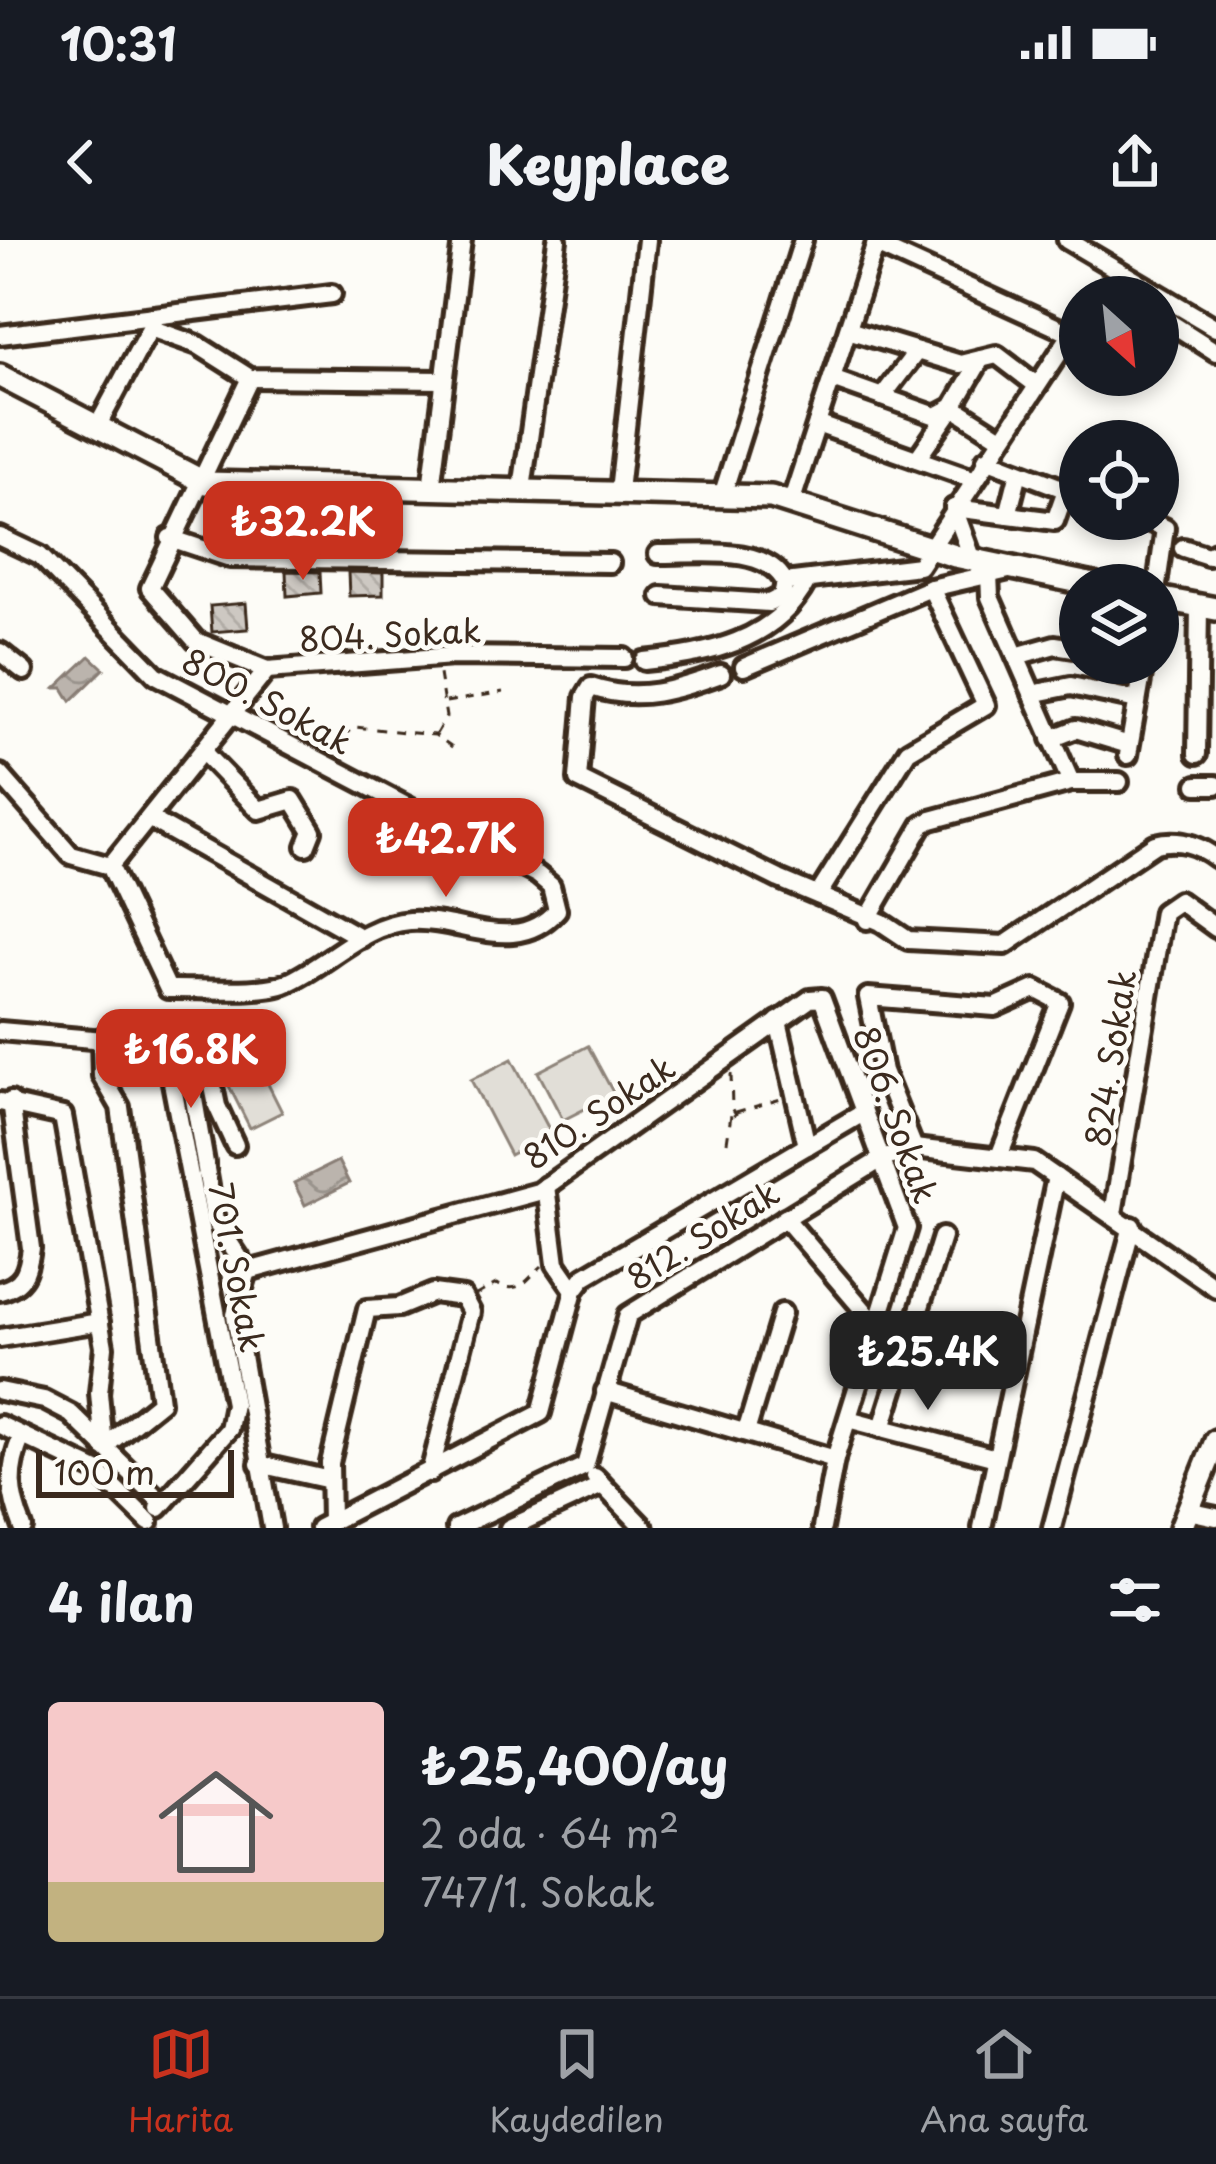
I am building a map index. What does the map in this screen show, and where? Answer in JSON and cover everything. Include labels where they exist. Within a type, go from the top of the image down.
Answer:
[{"type":"main road","points":[[0,376],[200,480],[723,493],[791,503],[970,559],[1059,578]]},
{"type":"main road","points":[[1185,1519],[1216,1441]]},
{"type":"street","points":[[430,488],[462,240]]},
{"type":"street","points":[[522,490],[557,240]]},
{"type":"street","points":[[620,491],[648,240]]},
{"type":"street","points":[[723,493],[803,240]]},
{"type":"street","points":[[1067,240],[1216,328]]},
{"type":"street","points":[[791,503],[876,242],[1059,321]]},
{"type":"street","points":[[0,334],[332,294]]},
{"type":"street","points":[[98,427],[150,328],[197,345],[250,378],[442,380]]},
{"type":"street","points":[[1179,328],[1216,352]]},
{"type":"street","points":[[848,330],[960,364],[997,355],[1036,384]]},
{"type":"street","points":[[785,582],[914,569],[1059,350]]},
{"type":"street","points":[[881,397],[917,351]]},
{"type":"street","points":[[917,459],[981,359]]},
{"type":"street","points":[[250,378],[150,588],[196,641],[267,670]]},
{"type":"street","points":[[832,379],[936,416],[953,407]]},
{"type":"street","points":[[953,407],[1000,437]]},
{"type":"street","points":[[817,424],[973,479]]},
{"type":"street","points":[[986,459],[1059,488]]},
{"type":"street","points":[[1008,515],[1019,472]]},
{"type":"street","points":[[953,508],[1055,521],[1059,515]]},
{"type":"street","points":[[953,508],[970,559],[989,574],[990,597],[1072,782]]},
{"type":"street","name":"800. Sokak","points":[[0,537],[40,556],[156,675],[538,875],[551,886],[557,910],[542,927],[520,936],[409,921],[361,938]]},
{"type":"street","points":[[170,538],[230,558],[610,563]]},
{"type":"street","points":[[1183,548],[1216,553]]},
{"type":"street","points":[[658,554],[754,557],[773,566],[785,582],[782,596],[769,604],[661,596]]},
{"type":"street","points":[[744,667],[931,588],[1014,569]]},
{"type":"street","points":[[644,661],[718,651],[776,620],[807,581]]},
{"type":"street","points":[[818,895],[908,751],[986,705],[931,588]]},
{"type":"street","points":[[1197,754],[1207,718],[1208,608]]},
{"type":"street","points":[[1016,656],[1059,646]]},
{"type":"street","points":[[0,652],[24,671]]},
{"type":"street","name":"804. Sokak","points":[[110,866],[152,820],[267,670],[437,657],[624,658]]},
{"type":"street","points":[[722,674],[670,692],[618,696],[591,687],[585,697],[578,778],[867,920],[881,922],[908,940],[1005,945],[1155,844],[1171,840],[1201,847],[1216,858]]},
{"type":"street","points":[[1051,739],[1076,729],[1129,750],[1140,684]]},
{"type":"street","points":[[1032,694],[1071,686],[1137,700]]},
{"type":"street","points":[[204,752],[259,810],[293,800],[311,831],[306,846]]},
{"type":"street","points":[[0,774],[71,855],[110,866],[168,989],[284,986],[361,938],[152,820]]},
{"type":"street","points":[[867,920],[922,825],[1072,782],[1119,782]]},
{"type":"street","points":[[1196,785],[1216,784]]},
{"type":"street","name":"824. Sokak","points":[[1113,1214],[1163,912],[1180,901],[1216,928]]},
{"type":"street","name":"806. Sokak","points":[[914,1148],[884,1071],[868,997],[995,1007],[1035,989],[1060,1002],[1000,1154]]},
{"type":"street","name":"806. Sokak","points":[[822,998],[907,1228],[835,1459],[822,1528]]},
{"type":"street","name":"810. Sokak","points":[[248,1271],[546,1186],[810,999],[822,998]]},
{"type":"street","points":[[778,1022],[807,1146]]},
{"type":"street","points":[[0,1030],[185,1047],[207,1057],[217,1106],[235,1145]]},
{"type":"street","points":[[101,1038],[102,1076],[119,1107],[160,1402],[104,1447]]},
{"type":"street","name":"701. Sokak","points":[[165,1046],[234,1405],[229,1429]]},
{"type":"street","name":"701. Sokak","points":[[185,1047],[215,1221],[248,1271],[236,1315],[272,1528]]},
{"type":"street","points":[[0,1291],[13,1287],[27,1273],[31,1248],[5,1101],[64,1116],[100,1322],[104,1447]]},
{"type":"street","points":[[325,1525],[541,1413],[574,1290],[584,1277],[863,1113]]},
{"type":"street","points":[[914,1148],[1000,1154],[1034,1162],[1216,1288]]},
{"type":"street","name":"812. Sokak","points":[[584,1466],[628,1315],[880,1160],[914,1148]]},
{"type":"street","points":[[982,1528],[1056,1177]]},
{"type":"street","points":[[546,1186],[556,1264],[574,1290]]},
{"type":"street","points":[[785,1218],[877,1326]]},
{"type":"street","points":[[1052,1528],[1132,1226]]},
{"type":"street","points":[[882,1428],[942,1237]]},
{"type":"street","points":[[325,1525],[330,1480],[367,1309],[399,1307],[433,1292],[467,1300],[471,1312],[430,1473]]},
{"type":"street","points":[[746,1432],[782,1313]]},
{"type":"street","points":[[0,1338],[100,1322]]},
{"type":"street","points":[[0,1391],[57,1407],[162,1502]]},
{"type":"street","points":[[605,1391],[835,1459]]},
{"type":"street","points":[[848,1419],[996,1458]]},
{"type":"street","points":[[0,1426],[97,1471],[147,1525],[229,1429],[255,1437]]},
{"type":"street","points":[[22,1436],[10,1463],[10,1496],[23,1528]]},
{"type":"street","points":[[260,1464],[330,1480]]},
{"type":"street","points":[[456,1528],[584,1466],[644,1528]]},
{"type":"street","points":[[509,1528],[602,1485]]},
{"type":"street","points":[[1185,1519],[1216,1517]]},
{"type":"path","points":[[435,735],[446,717],[437,657]]},
{"type":"path","points":[[444,703],[503,692]]},
{"type":"path","points":[[309,757],[338,743],[354,727],[435,735],[458,751]]},
{"type":"path","points":[[727,1142],[734,1110],[730,1055]]},
{"type":"path","points":[[734,1110],[795,1095]]},
{"type":"path","points":[[467,1300],[496,1284],[513,1291],[523,1288],[541,1267],[556,1264]]},
{"type":"shaded area","points":[[588,1046],[614,1094],[563,1120],[538,1072]]},
{"type":"shaded area","points":[[250,1048],[282,1112],[250,1128],[218,1064]]},
{"type":"shaded area","points":[[512,1059],[551,1133],[510,1155],[471,1080]]},
{"type":"water","points":[[90,656],[104,669],[71,701],[63,688],[56,688]]},
{"type":"water","points":[[338,1161],[349,1183],[305,1205],[294,1183]]},
{"type":"building","points":[[286,571],[320,572],[321,593],[287,596]]},
{"type":"building","points":[[348,572],[383,573],[383,595],[349,596]]},
{"type":"building","points":[[246,603],[248,629],[212,632],[210,606]]}]
